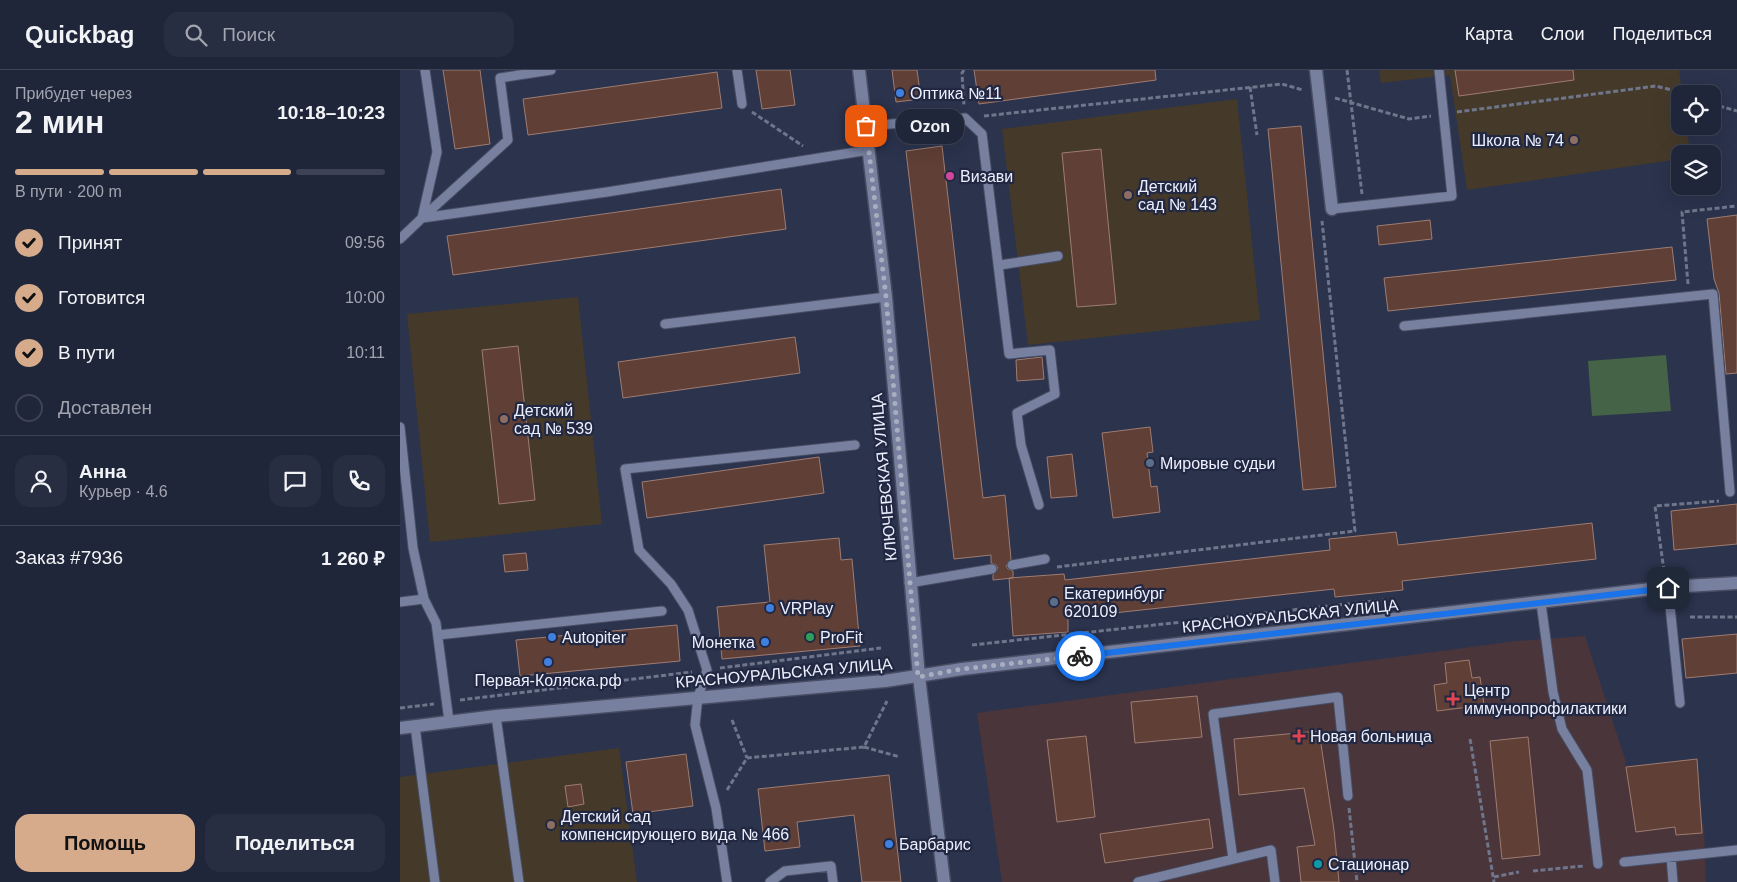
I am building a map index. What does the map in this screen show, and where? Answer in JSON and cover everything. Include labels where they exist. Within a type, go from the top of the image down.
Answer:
[{"type":"street","name":"КЛЮЧЕВСКАЯ УЛИЦА","points":[[860,70],[886,297],[918,677],[944,882]]},
{"type":"street","points":[[1316,70],[1332,209]]},
{"type":"street","name":"КРАСНОУРАЛЬСКАЯ УЛИЦА","points":[[400,728],[496,716],[918,677],[962,669],[1668,588],[1737,583]]},
{"type":"lane","points":[[422,218],[437,152],[426,70]]},
{"type":"lane","points":[[400,239],[508,140],[500,78],[552,70]]},
{"type":"lane","points":[[737,70],[742,104]]},
{"type":"lane","points":[[1332,209],[1452,196],[1439,70]]},
{"type":"lane","points":[[866,126],[965,118],[982,134],[1000,265],[1009,354],[1050,350],[1054,394],[1017,413],[1021,445],[1039,505]]},
{"type":"lane","points":[[422,218],[608,192],[869,150]]},
{"type":"lane","points":[[1000,265],[1058,256]]},
{"type":"lane","points":[[1404,326],[1713,294],[1729,496]]},
{"type":"lane","points":[[665,324],[886,297]]},
{"type":"lane","points":[[400,426],[413,548],[424,599],[436,623],[448,702],[449,722]]},
{"type":"lane","points":[[727,882],[716,808],[695,724],[698,697],[707,670],[688,610],[671,584],[639,550],[625,469],[855,445]]},
{"type":"lane","points":[[1012,565],[1045,559]]},
{"type":"lane","points":[[909,583],[992,569]]},
{"type":"lane","points":[[1668,588],[1680,703]]},
{"type":"lane","points":[[400,602],[424,599]]},
{"type":"lane","points":[[1541,603],[1553,692],[1562,729],[1587,770],[1598,864]]},
{"type":"lane","points":[[438,635],[662,611]]},
{"type":"lane","points":[[1232,859],[1213,714],[1338,697],[1348,796]]},
{"type":"lane","points":[[496,716],[519,882]]},
{"type":"lane","points":[[415,726],[435,882]]},
{"type":"lane","points":[[1138,882],[1271,850],[1275,882]]},
{"type":"lane","points":[[1624,862],[1737,850]]},
{"type":"lane","points":[[1671,857],[1673,882]]},
{"type":"lane","points":[[770,882],[785,871],[831,866],[833,882]]},
{"type":"path","points":[[964,70],[962,73],[965,118],[1282,84],[1409,119],[1656,86],[1671,90]]},
{"type":"path","points":[[1347,70],[1363,206]]},
{"type":"path","points":[[1250,87],[1258,135]]},
{"type":"path","points":[[742,104],[819,157]]},
{"type":"path","points":[[1721,107],[1737,111]]},
{"type":"path","points":[[1689,297],[1682,212],[1737,206]]},
{"type":"path","points":[[1045,559],[1052,567],[1355,531],[1322,219]]},
{"type":"path","points":[[1664,571],[1655,506],[1729,496]]},
{"type":"path","points":[[972,645],[1383,600]]},
{"type":"path","points":[[1690,617],[1737,617]]},
{"type":"path","points":[[400,708],[881,648]]},
{"type":"path","points":[[864,746],[887,701]]},
{"type":"path","points":[[732,720],[747,758]]},
{"type":"path","points":[[1470,739],[1494,882]]},
{"type":"path","points":[[747,758],[864,746],[900,757]]},
{"type":"path","points":[[716,808],[747,758]]},
{"type":"path","points":[[1348,796],[1357,882]]},
{"type":"path","points":[[1533,871],[1598,864]]},
{"type":"path","points":[[1494,877],[1518,872]]},
{"type":"shaded area","name":"Школа № 74","points":[[1379,70],[1679,70],[1681,85],[1671,85],[1671,135],[1688,135],[1689,145],[1671,145],[1671,160],[1467,190],[1450,75],[1381,83]]},
{"type":"shaded area","name":"Детский сад № 143","points":[[1237,99],[1260,320],[1028,345],[1002,129]]},
{"type":"shaded area","name":"Детский сад № 539","points":[[578,297],[602,524],[430,542],[407,314]]},
{"type":"shaded area","name":"Новая больница","points":[[1585,636],[1625,759],[1636,832],[1704,824],[1706,882],[1002,882],[977,713],[1516,641]]},
{"type":"shaded area","name":"Детский сад компенсирующего вида № 466","points":[[619,748],[637,882],[400,882],[400,777]]},
{"type":"green space","points":[[1666,355],[1671,411],[1592,416],[1588,361]]},
{"type":"building","points":[[443,70],[480,70],[490,144],[455,149]]},
{"type":"building","points":[[756,70],[790,70],[795,105],[762,109]]},
{"type":"building","points":[[892,70],[917,70],[921,99],[896,102]]},
{"type":"building","points":[[974,70],[1155,70],[1156,80],[979,104]]},
{"type":"building","points":[[1455,70],[1573,70],[1574,80],[1459,96]]},
{"type":"building","points":[[717,72],[722,108],[528,135],[523,99]]},
{"type":"building","points":[[1301,126],[1336,487],[1303,490],[1268,129]]},
{"type":"building","points":[[942,146],[983,498],[1005,495],[1011,559],[1006,566],[1013,571],[1013,578],[993,580],[993,575],[998,568],[991,563],[991,555],[954,559],[906,151]]},
{"type":"building","points":[[1101,149],[1116,304],[1077,307],[1062,153]]},
{"type":"building","points":[[781,189],[786,229],[453,275],[447,236]]},
{"type":"building","points":[[1737,215],[1737,373],[1726,374],[1719,293],[1714,279],[1707,219]]},
{"type":"building","points":[[1430,220],[1432,239],[1379,245],[1377,226]]},
{"type":"building","points":[[1672,247],[1676,280],[1388,311],[1384,278]]},
{"type":"building","points":[[795,337],[800,373],[623,398],[618,362]]},
{"type":"building","points":[[518,346],[535,500],[499,504],[482,350]]},
{"type":"building","points":[[1042,357],[1044,379],[1017,381],[1016,360]]},
{"type":"building","points":[[1150,427],[1153,452],[1147,453],[1151,487],[1157,486],[1160,512],[1113,518],[1102,433]]},
{"type":"building","points":[[1072,454],[1077,496],[1051,498],[1047,457]]},
{"type":"building","points":[[819,457],[824,493],[647,518],[642,482]]},
{"type":"building","points":[[1737,504],[1737,544],[1674,550],[1671,511]]},
{"type":"building","points":[[1592,523],[1596,559],[1402,581],[1403,590],[1335,597],[1334,589],[1068,618],[1068,632],[1013,636],[1009,578],[1064,574],[1065,580],[1330,550],[1329,539],[1396,532],[1398,545]]},
{"type":"building","points":[[839,538],[841,560],[852,559],[860,646],[722,659],[717,607],[770,602],[764,545]]},
{"type":"building","points":[[526,553],[528,570],[505,572],[503,555]]},
{"type":"building","points":[[677,625],[680,661],[520,676],[516,640]]},
{"type":"building","points":[[1737,634],[1737,673],[1686,678],[1682,639]]},
{"type":"building","points":[[1469,660],[1472,678],[1480,677],[1484,705],[1437,711],[1434,685],[1447,683],[1445,663]]},
{"type":"building","points":[[1197,696],[1202,737],[1135,743],[1131,702]]},
{"type":"building","points":[[1319,731],[1334,830],[1339,882],[1301,882],[1297,847],[1315,845],[1304,788],[1239,795],[1234,739]]},
{"type":"building","points":[[1086,736],[1095,817],[1057,822],[1047,740]]},
{"type":"building","points":[[1528,737],[1540,855],[1502,859],[1490,741]]},
{"type":"building","points":[[686,754],[693,806],[633,814],[626,762]]},
{"type":"building","points":[[1697,759],[1702,833],[1676,835],[1675,827],[1636,832],[1626,767]]},
{"type":"building","points":[[889,775],[901,882],[862,882],[854,815],[797,822],[800,847],[765,851],[758,789]]},
{"type":"building","points":[[581,784],[584,804],[568,807],[565,786]]},
{"type":"building","points":[[1209,819],[1213,848],[1105,863],[1100,834]]},
{"type":"way so far","points":[[866,126],[886,297],[918,677],[962,669],[1080,656]]},
{"type":"place","name":"Оптика №11","points":[[900,93]]},
{"type":"place","name":"Ozon","points":[[866,126]]},
{"type":"place","name":"Школа № 74","points":[[1574,140]]},
{"type":"place","name":"Визави","points":[[950,176]]},
{"type":"place","name":"Детский сад № 143","points":[[1128,195]]},
{"type":"place","name":"Детский сад № 539","points":[[504,419]]},
{"type":"place","name":"Мировые судьи","points":[[1150,463]]},
{"type":"place","name":"Екатеринбург 620109","points":[[1054,602]]},
{"type":"place","name":"VRPlay","points":[[770,608]]},
{"type":"place","name":"Autopiter","points":[[552,637]]},
{"type":"place","name":"ProFit","points":[[810,637]]},
{"type":"place","name":"Монетка","points":[[765,642]]},
{"type":"place","name":"Первая-Коляска.рф","points":[[548,662]]},
{"type":"place","name":"Центр иммунопрофилактики","points":[[1453,699]]},
{"type":"place","name":"Новая больница","points":[[1299,736]]},
{"type":"place","name":"Детский сад компенсирующего вида № 466","points":[[551,825]]},
{"type":"place","name":"Барбарис","points":[[889,844]]},
{"type":"place","name":"Стационар","points":[[1318,864]]},
{"type":"route","points":[[1080,656],[1668,588]]}]
